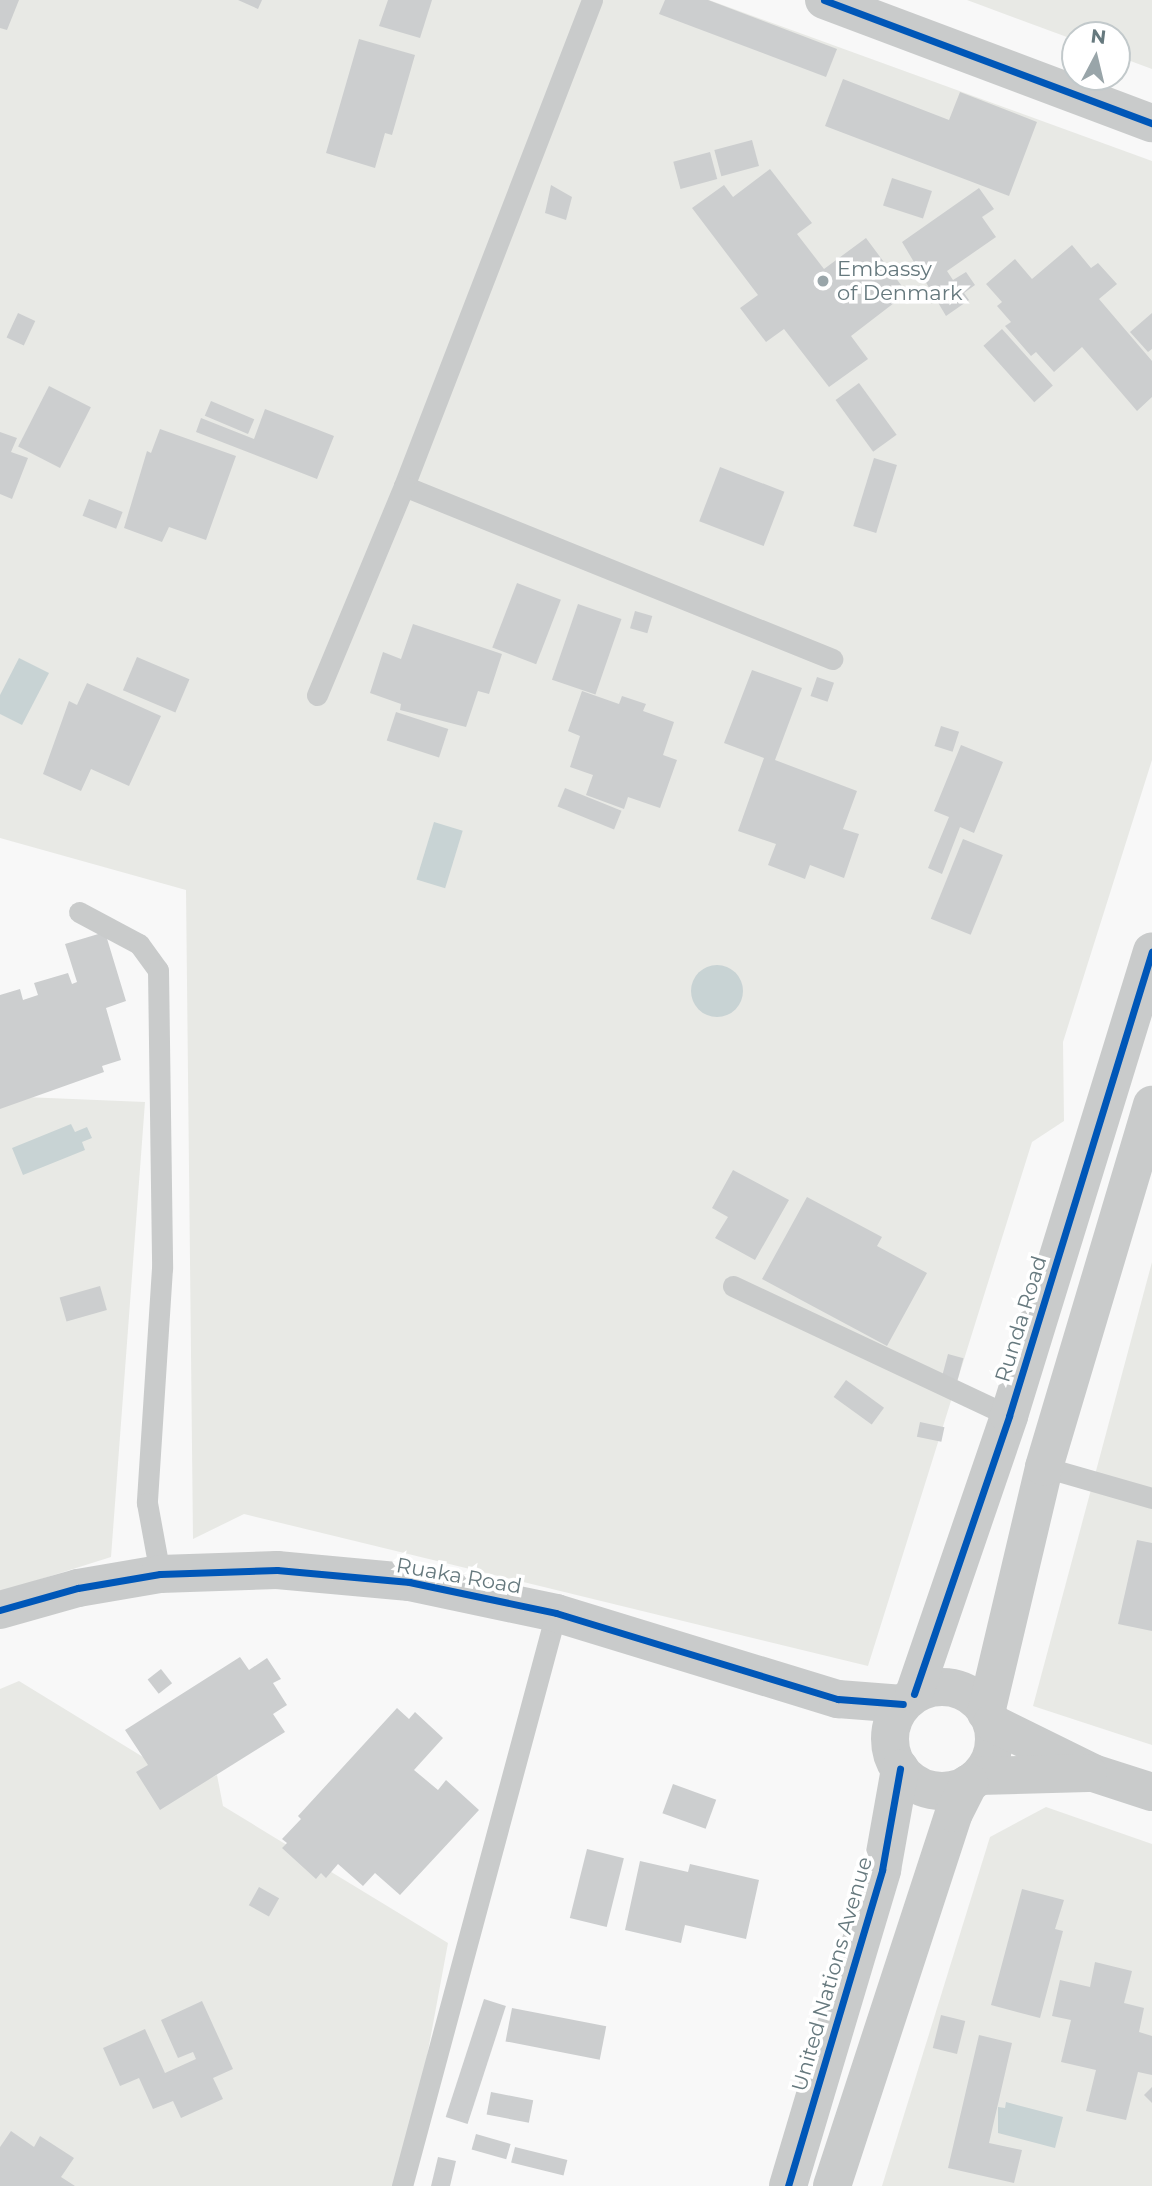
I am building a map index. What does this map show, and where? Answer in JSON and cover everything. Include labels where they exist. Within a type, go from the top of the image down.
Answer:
[{"type":"street","points":[[824,0],[1152,123]]},
{"type":"street","name":"Runda Road","points":[[909,1699],[1009,1416],[1152,952]]},
{"type":"street","points":[[832,2186],[954,1813],[992,1756],[989,1718],[1044,1467],[1152,1105]]},
{"type":"street","name":"Ruaka Road","points":[[0,1610],[78,1588],[160,1574],[277,1570],[409,1582],[556,1613],[838,1699],[909,1699]]},
{"type":"street","points":[[1093,1773],[974,1780],[946,1791],[923,1787],[895,1758],[894,1717],[909,1699],[929,1687],[959,1689],[989,1718],[1093,1773],[1152,1792]]},
{"type":"street","name":"Ruaka Road","points":[[838,1699],[895,1758]]},
{"type":"street","name":"United Nations Avenue","points":[[788,2186],[882,1870],[895,1758]]},
{"type":"lane","points":[[317,695],[404,486],[592,0]]},
{"type":"lane","points":[[404,486],[832,659]]},
{"type":"lane","points":[[79,912],[139,944],[158,970],[162,1268],[148,1503],[160,1574]]},
{"type":"lane","points":[[733,1286],[1009,1416]]},
{"type":"lane","points":[[1044,1467],[1152,1498]]},
{"type":"lane","points":[[402,2186],[556,1613]]},
{"type":"shaded area","points":[[0,0],[709,0],[1152,161],[1152,760],[1063,1042],[1064,1121],[1032,1142],[868,1666],[244,1514],[193,1539],[186,890],[0,838]]},
{"type":"shaded area","points":[[967,0],[1152,0],[1152,69],[1131,61],[1131,21],[1061,21],[1061,35]]},
{"type":"shaded area","points":[[19,658],[49,673],[22,725],[0,714],[0,695]]},
{"type":"shaded area","points":[[434,822],[463,831],[445,888],[416,879]]},
{"type":"shaded area","points":[[717,965],[736,972],[743,991],[736,1010],[717,1017],[698,1010],[691,991],[698,972]]},
{"type":"shaded area","points":[[0,1096],[145,1102],[111,1557],[0,1592]]},
{"type":"shaded area","points":[[71,1124],[75,1132],[87,1127],[92,1138],[82,1142],[85,1150],[23,1175],[12,1148]]},
{"type":"shaded area","points":[[1152,1262],[1152,1745],[1033,1706]]},
{"type":"shaded area","points":[[19,1681],[192,1787],[217,1775],[223,1806],[448,1943],[403,2186],[0,2186],[0,1689]]},
{"type":"shaded area","points":[[1046,1807],[1152,1844],[1152,2186],[882,2186],[990,1837]]},
{"type":"shaded area","points":[[1006,2102],[1063,2117],[1055,2148],[998,2133],[998,2107],[1005,2108]]},
{"type":"building","points":[[0,0],[19,0],[7,30],[0,28]]},
{"type":"building","points":[[238,0],[262,0],[258,9]]},
{"type":"building","points":[[388,0],[432,0],[420,38],[379,26]]},
{"type":"building","points":[[665,0],[708,0],[837,49],[826,77],[659,14]]},
{"type":"building","points":[[359,39],[415,55],[392,135],[385,133],[375,168],[326,153]]},
{"type":"building","points":[[843,79],[949,120],[960,92],[1037,122],[1009,196],[825,126]]},
{"type":"building","points":[[752,140],[759,166],[721,176],[714,150]]},
{"type":"building","points":[[710,152],[717,179],[681,189],[673,162]]},
{"type":"building","name":"Embassy of Denmark","points":[[770,169],[812,223],[797,234],[824,269],[866,238],[907,293],[851,336],[868,359],[829,387],[784,329],[766,342],[740,308],[758,295],[692,208],[724,185],[733,197]]},
{"type":"building","points":[[892,178],[932,191],[923,219],[883,206]]},
{"type":"building","points":[[551,185],[572,197],[566,220],[545,213]]},
{"type":"building","points":[[979,188],[994,209],[982,217],[996,237],[947,271],[953,280],[966,272],[975,285],[964,293],[969,300],[946,316],[902,242]]},
{"type":"building","points":[[1072,245],[1091,268],[1098,263],[1117,284],[1099,299],[1152,361],[1152,397],[1137,411],[1082,347],[1054,372],[1036,352],[1031,356],[1005,326],[1011,322],[997,306],[1002,302],[986,284],[1015,259],[1032,279]]},
{"type":"building","points":[[18,313],[35,321],[24,346],[7,337]]},
{"type":"building","points":[[1152,313],[1152,349],[1148,352],[1130,332]]},
{"type":"building","points":[[1002,329],[1053,385],[1034,402],[983,346]]},
{"type":"building","points":[[859,383],[897,435],[873,452],[836,400]]},
{"type":"building","points":[[49,386],[91,407],[60,468],[18,447]]},
{"type":"building","points":[[211,401],[254,419],[248,434],[205,416]]},
{"type":"building","points":[[265,409],[334,436],[317,479],[196,432],[201,418],[254,439]]},
{"type":"building","points":[[160,429],[236,456],[206,540],[169,527],[162,542],[124,528],[147,451],[151,453]]},
{"type":"building","points":[[0,432],[17,438],[11,452],[28,458],[12,499],[0,494]]},
{"type":"building","points":[[874,458],[897,465],[876,533],[853,526]]},
{"type":"building","points":[[720,467],[784,492],[764,546],[699,521]]},
{"type":"building","points":[[89,499],[123,512],[116,529],[83,516]]},
{"type":"building","points":[[517,583],[561,600],[536,664],[492,647]]},
{"type":"building","points":[[578,604],[621,619],[595,695],[552,680]]},
{"type":"building","points":[[635,611],[652,616],[647,633],[630,628]]},
{"type":"building","points":[[413,624],[502,654],[489,694],[478,691],[466,727],[400,710],[401,704],[370,693],[383,652],[401,659]]},
{"type":"building","points":[[137,657],[189,679],[175,712],[123,690]]},
{"type":"building","points":[[752,670],[802,688],[775,760],[857,791],[843,829],[859,834],[844,878],[810,865],[805,879],[768,865],[776,844],[738,831],[764,758],[724,743]]},
{"type":"building","points":[[817,677],[834,683],[828,702],[810,696]]},
{"type":"building","points":[[87,683],[161,716],[129,786],[91,769],[81,791],[43,774],[69,701],[77,705]]},
{"type":"building","points":[[582,691],[619,704],[622,696],[646,704],[643,711],[674,722],[663,755],[677,760],[660,808],[628,797],[624,809],[586,795],[593,775],[570,767],[580,736],[568,731]]},
{"type":"building","points":[[396,712],[448,729],[439,758],[387,741]]},
{"type":"building","points":[[941,726],[959,732],[953,752],[935,746]]},
{"type":"building","points":[[961,745],[1003,762],[974,833],[960,827],[942,874],[928,868],[949,817],[934,811]]},
{"type":"building","points":[[565,788],[622,811],[614,829],[558,807]]},
{"type":"building","points":[[963,839],[1003,855],[971,935],[931,919]]},
{"type":"building","points":[[105,932],[126,1001],[106,1008],[121,1060],[102,1066],[104,1072],[0,1109],[0,995],[20,989],[23,1000],[38,995],[34,983],[68,973],[72,984],[77,982],[65,944]]},
{"type":"building","points":[[733,1170],[789,1200],[755,1260],[715,1238],[728,1217],[712,1208]]},
{"type":"building","points":[[807,1197],[882,1237],[877,1246],[927,1273],[887,1346],[762,1279]]},
{"type":"building","points":[[100,1286],[107,1310],[67,1322],[60,1298]]},
{"type":"building","points":[[948,1354],[963,1358],[958,1380],[942,1376]]},
{"type":"building","points":[[846,1380],[884,1408],[872,1425],[834,1397]]},
{"type":"building","points":[[920,1422],[944,1427],[941,1442],[917,1437]]},
{"type":"building","points":[[1137,1540],[1152,1543],[1152,1631],[1118,1624]]},
{"type":"building","points":[[240,1657],[249,1670],[267,1658],[281,1679],[273,1683],[287,1705],[273,1714],[285,1732],[160,1810],[136,1772],[148,1765],[125,1730]]},
{"type":"building","points":[[161,1669],[172,1683],[159,1694],[148,1679]]},
{"type":"building","points":[[397,1708],[409,1719],[415,1712],[443,1738],[414,1770],[438,1790],[446,1780],[479,1810],[400,1895],[375,1873],[363,1886],[338,1864],[326,1878],[321,1873],[316,1879],[282,1848],[287,1843],[282,1839],[301,1819],[298,1816]]},
{"type":"building","points":[[673,1784],[716,1800],[706,1829],[662,1813]]},
{"type":"building","points":[[587,1849],[624,1858],[607,1927],[570,1918]]},
{"type":"building","points":[[640,1861],[688,1872],[690,1864],[759,1880],[746,1939],[685,1925],[681,1943],[625,1930]]},
{"type":"building","points":[[259,1887],[279,1898],[269,1917],[249,1905]]},
{"type":"building","points":[[1022,1889],[1064,1900],[1055,1929],[1063,1931],[1040,2018],[991,2005]]},
{"type":"building","points":[[1095,1962],[1132,1971],[1124,2003],[1144,2008],[1139,2032],[1152,2036],[1152,2075],[1138,2072],[1126,2120],[1086,2111],[1096,2070],[1061,2062],[1071,2020],[1052,2016],[1060,1980],[1090,1987]]},
{"type":"building","points":[[484,1999],[506,2006],[468,2124],[446,2117]]},
{"type":"building","points":[[202,2001],[233,2069],[213,2078],[223,2099],[181,2118],[173,2101],[153,2109],[139,2078],[120,2086],[103,2048],[145,2029],[165,2073],[196,2059],[193,2052],[178,2058],[161,2020]]},
{"type":"building","points":[[512,2008],[606,2026],[600,2060],[506,2041]]},
{"type":"building","points":[[941,2015],[965,2021],[957,2054],[933,2048]]},
{"type":"building","points":[[979,2035],[1012,2043],[989,2143],[1022,2150],[1014,2183],[948,2168]]},
{"type":"building","points":[[1152,2087],[1152,2103],[1144,2095]]},
{"type":"building","points":[[491,2092],[533,2100],[529,2123],[487,2115]]},
{"type":"building","points":[[11,2131],[34,2147],[40,2136],[74,2158],[61,2177],[75,2186],[0,2186],[0,2147]]},
{"type":"building","points":[[476,2134],[511,2144],[506,2159],[472,2149]]},
{"type":"building","points":[[515,2147],[567,2160],[564,2176],[511,2163]]},
{"type":"building","points":[[438,2157],[456,2161],[450,2186],[431,2186]]},
{"type":"cycle path","points":[[824,0],[1152,123]]},
{"type":"cycle path","points":[[914,1694],[1009,1416],[1152,952]]},
{"type":"cycle path","points":[[0,1610],[78,1588],[160,1574],[277,1570],[409,1582],[556,1613],[838,1699],[903,1704]]},
{"type":"cycle path","points":[[788,2186],[882,1870],[900,1769]]},
{"type":"place","name":"Embassy of Denmark","points":[[823,281]]}]
